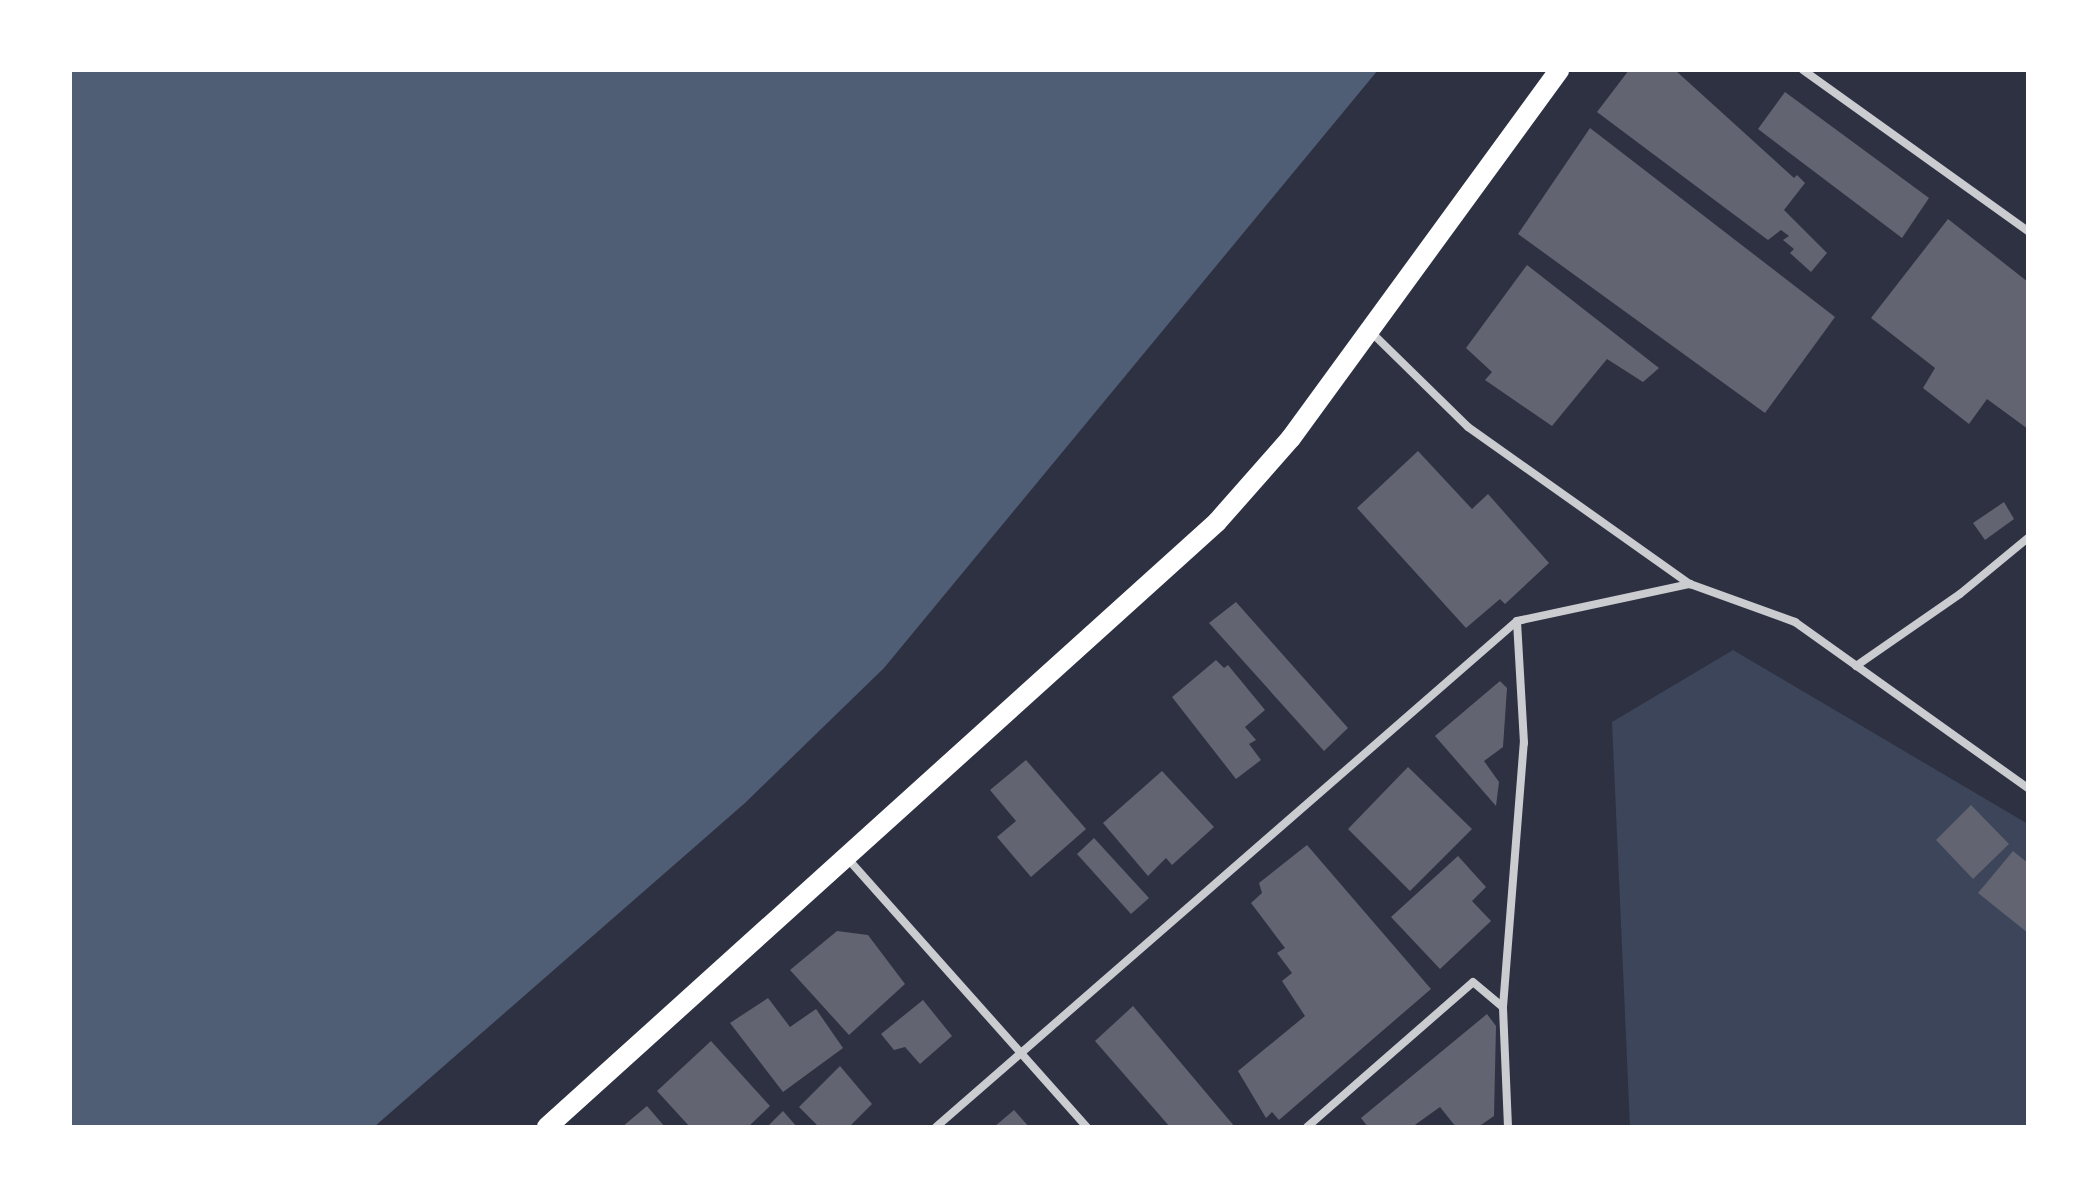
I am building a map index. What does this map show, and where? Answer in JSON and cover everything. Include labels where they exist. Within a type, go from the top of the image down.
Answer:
[{"type":"main road","points":[[547,1127],[848,859],[1217,522],[1291,438],[1559,70]]},
{"type":"street","points":[[1803,70],[2028,231]]},
{"type":"street","points":[[1370,331],[1468,427],[1690,584],[1795,622],[2028,788]]},
{"type":"street","points":[[1856,666],[1960,594],[2028,538]]},
{"type":"street","points":[[936,1127],[1517,621],[1690,584]]},
{"type":"street","points":[[1508,1127],[1503,1007],[1524,743],[1517,621]]},
{"type":"street","points":[[848,859],[1087,1127]]},
{"type":"street","points":[[1307,1127],[1473,982],[1503,1007]]},
{"type":"shaded area","points":[[70,70],[1378,70],[884,668],[745,803],[374,1127],[70,1127]]},
{"type":"shaded area","points":[[1733,650],[2028,824],[2028,1127],[1630,1127],[1612,722]]},
{"type":"building","points":[[1629,70],[1675,70],[1794,178],[1797,175],[1805,183],[1784,210],[1827,253],[1811,272],[1790,253],[1794,249],[1783,240],[1789,236],[1781,230],[1768,240],[1597,112]]},
{"type":"building","points":[[1785,92],[1929,198],[1902,238],[1758,129]]},
{"type":"building","points":[[1590,128],[1835,317],[1765,413],[1518,234]]},
{"type":"building","points":[[1948,219],[2028,282],[2028,429],[1987,399],[1969,424],[1923,388],[1935,368],[1871,318]]},
{"type":"building","points":[[1527,265],[1659,368],[1643,382],[1607,359],[1552,426],[1485,380],[1492,372],[1466,348]]},
{"type":"building","points":[[1418,451],[1472,509],[1488,494],[1549,563],[1505,604],[1500,599],[1466,628],[1357,508]]},
{"type":"building","points":[[2004,502],[2014,519],[1985,540],[1973,523]]},
{"type":"building","points":[[1236,602],[1348,728],[1324,751],[1209,623]]},
{"type":"building","points":[[1216,660],[1224,668],[1228,665],[1265,710],[1245,727],[1256,740],[1249,744],[1261,760],[1236,779],[1172,697]]},
{"type":"building","points":[[1500,681],[1507,688],[1503,747],[1484,761],[1499,782],[1496,806],[1435,736]]},
{"type":"building","points":[[1026,760],[1086,829],[1031,877],[997,837],[1016,821],[990,790]]},
{"type":"building","points":[[1408,767],[1472,829],[1410,891],[1348,829]]},
{"type":"building","points":[[1162,771],[1214,827],[1172,865],[1166,858],[1148,876],[1103,823]]},
{"type":"building","points":[[1971,805],[2009,844],[1973,879],[1936,840]]},
{"type":"building","points":[[1094,838],[1149,898],[1131,914],[1077,854]]},
{"type":"building","points":[[1307,845],[1431,989],[1279,1120],[1272,1112],[1266,1118],[1238,1071],[1305,1016],[1282,981],[1292,973],[1277,953],[1285,948],[1251,903],[1262,893],[1259,883]]},
{"type":"building","points":[[2013,851],[2028,863],[2028,933],[1978,893]]},
{"type":"building","points":[[1458,856],[1486,887],[1472,901],[1491,921],[1440,969],[1391,917]]},
{"type":"building","points":[[837,931],[868,935],[905,984],[849,1035],[790,970]]},
{"type":"building","points":[[768,998],[790,1027],[816,1009],[843,1048],[783,1092],[730,1023]]},
{"type":"building","points":[[923,1000],[952,1036],[920,1064],[905,1047],[894,1050],[881,1034]]},
{"type":"building","points":[[1133,1006],[1235,1127],[1170,1127],[1095,1041]]},
{"type":"building","points":[[1487,1014],[1496,1026],[1494,1116],[1478,1127],[1456,1127],[1440,1107],[1412,1127],[1368,1127],[1361,1118]]},
{"type":"building","points":[[711,1041],[770,1106],[748,1127],[690,1127],[657,1091]]},
{"type":"building","points":[[840,1066],[872,1104],[849,1127],[819,1127],[799,1107]]},
{"type":"building","points":[[647,1106],[665,1127],[622,1127]]},
{"type":"building","points":[[1014,1110],[1029,1127],[994,1127]]},
{"type":"building","points":[[783,1111],[797,1127],[767,1127]]}]
